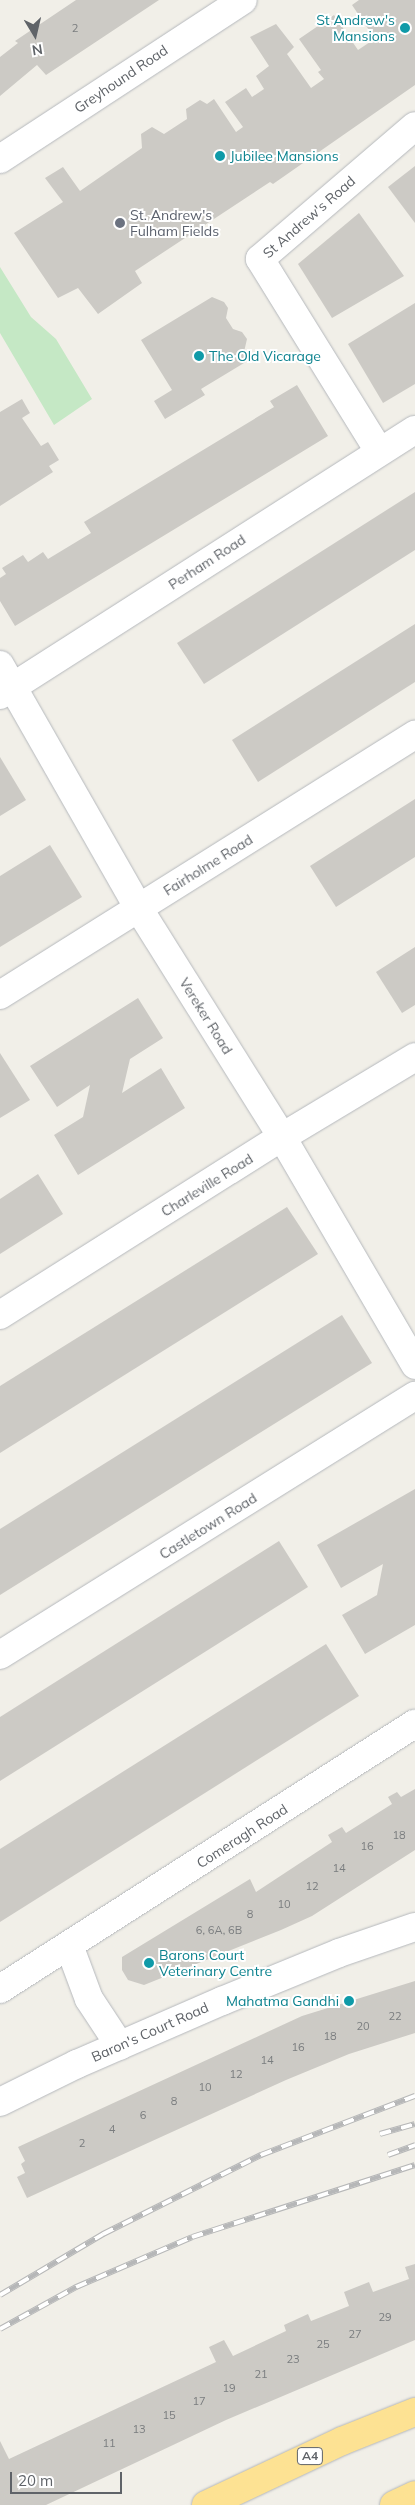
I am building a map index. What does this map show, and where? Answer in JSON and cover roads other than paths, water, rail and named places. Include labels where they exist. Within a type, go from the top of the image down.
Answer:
[{"type":"highway","name":"A4","points":[[206,2505],[342,2441],[415,2412]]},
{"type":"highway","points":[[394,2505],[415,2495]]},
{"type":"street","name":"Greyhound Road","points":[[0,159],[243,0]]},
{"type":"street","name":"St Andrew's Road","points":[[379,451],[260,260],[415,126]]},
{"type":"street","name":"Perham Road","points":[[4,682],[415,430]]},
{"type":"street","name":"Vereker Road","points":[[4,682],[138,909],[282,1137],[415,1365]]},
{"type":"street","name":"Fairholme Road","points":[[0,996],[415,735]]},
{"type":"street","name":"Charleville Road","points":[[0,1316],[282,1137],[415,1057]]},
{"type":"street","name":"Castletown Road","points":[[0,1655],[415,1396]]},
{"type":"street","name":"Comeragh Road","points":[[0,1990],[70,1948],[415,1724]]},
{"type":"street","name":"Baron's Court Road","points":[[0,2102],[120,2046],[339,1953],[415,1927]]},
{"type":"street","points":[[70,1948],[90,1999],[120,2046]]},
{"type":"railway","points":[[0,2295],[103,2234],[261,2155],[415,2096]]},
{"type":"railway","points":[[380,2134],[415,2124]]},
{"type":"railway","points":[[388,2155],[415,2145]]},
{"type":"railway","points":[[0,2329],[76,2287],[192,2237],[415,2165]]},
{"type":"place","name":"St Andrew's Mansions","points":[[405,28]]},
{"type":"place","name":"Jubilee Mansions","points":[[220,156]]},
{"type":"place","name":"St. Andrew's Fulham Fields","points":[[120,223]]},
{"type":"place","name":"The Old Vicarage","points":[[199,356]]},
{"type":"place","name":"Barons Court Veterinary Centre","points":[[149,1963]]},
{"type":"place","name":"Mahatma Gandhi","points":[[349,2001]]}]
